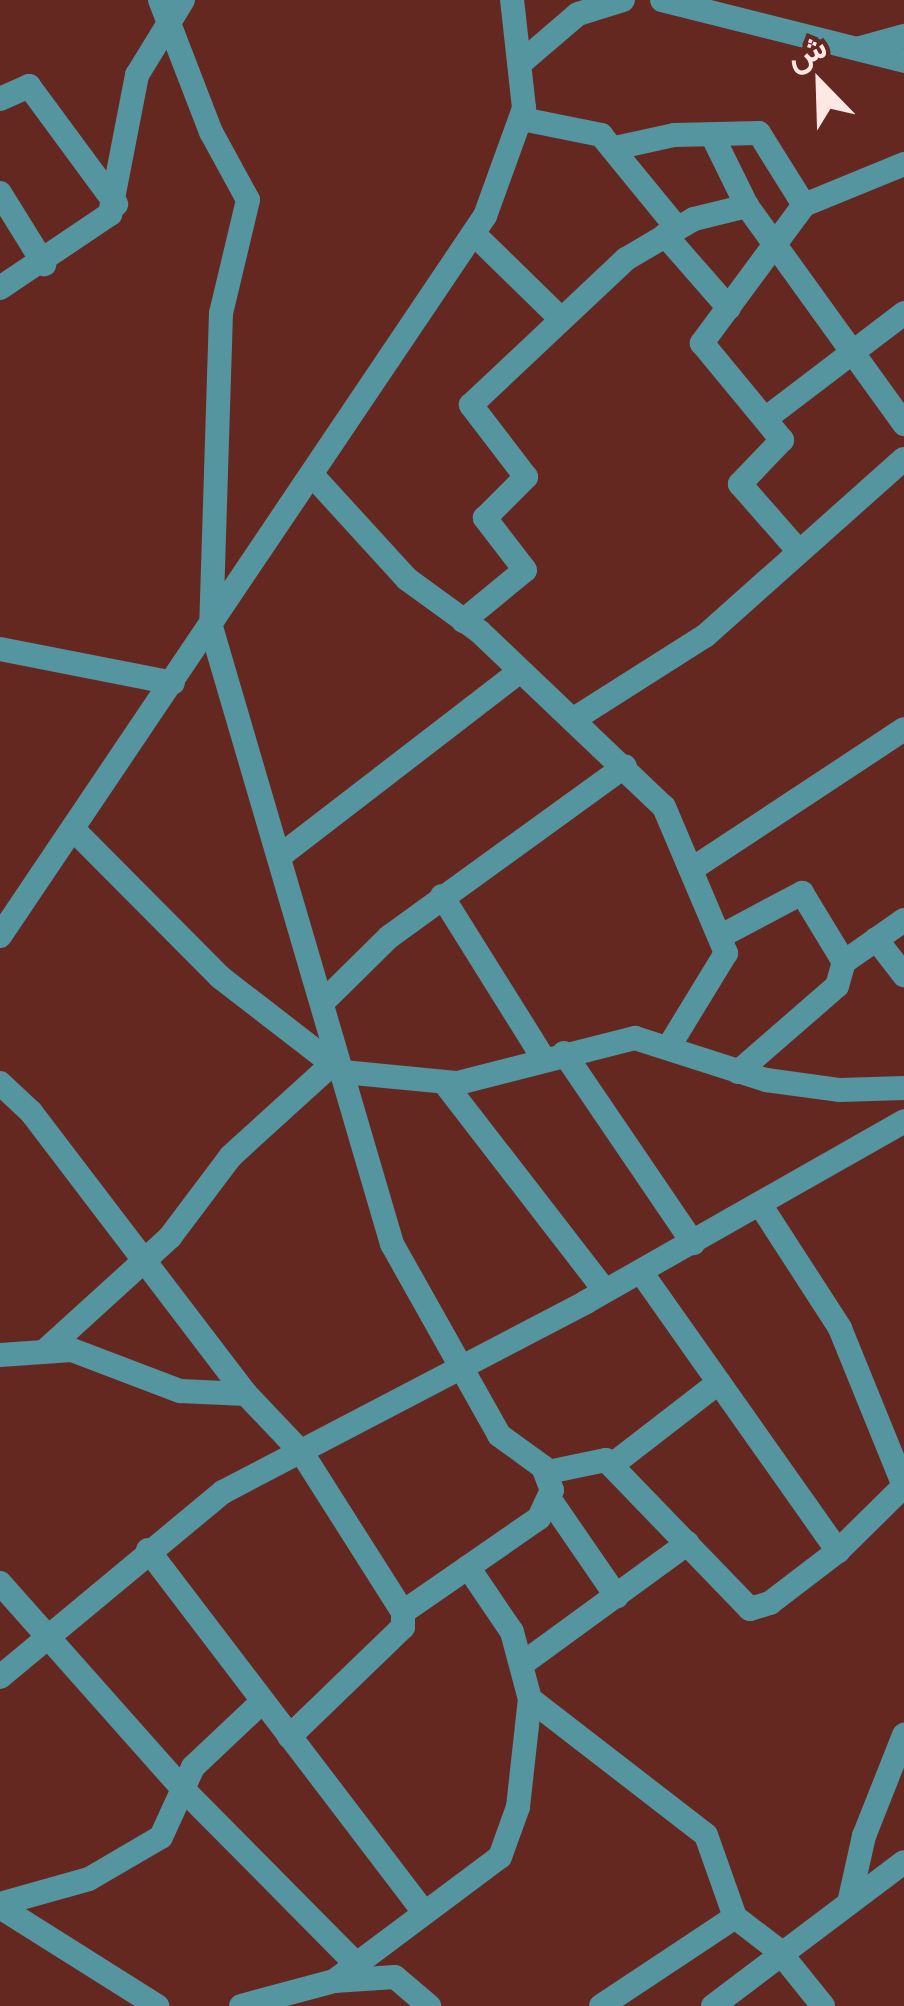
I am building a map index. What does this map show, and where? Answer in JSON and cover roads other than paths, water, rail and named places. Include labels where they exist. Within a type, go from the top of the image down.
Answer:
[{"type":"street","points":[[0,936],[474,234],[522,119],[523,61],[512,0]]},
{"type":"street","points":[[523,61],[578,14],[623,0]]},
{"type":"street","points":[[662,0],[904,61]]},
{"type":"street","points":[[0,288],[44,264],[116,204],[136,75],[172,4]]},
{"type":"street","points":[[172,4],[205,116],[249,209],[221,313],[211,627],[392,1244],[506,1443],[548,1472],[551,1501],[617,1597]]},
{"type":"street","points":[[859,48],[904,36]]},
{"type":"street","points":[[0,99],[29,86],[116,204]]},
{"type":"street","points":[[522,119],[594,131],[614,148],[729,308]]},
{"type":"street","points":[[614,148],[674,135],[762,135],[804,205]]},
{"type":"street","points":[[713,137],[747,206],[904,424]]},
{"type":"street","points":[[797,549],[740,484],[782,441],[701,348],[773,237],[804,205],[904,164]]},
{"type":"street","points":[[0,193],[44,264]]},
{"type":"street","points":[[463,621],[525,570],[484,518],[526,477],[470,407],[614,268],[671,232],[747,206]]},
{"type":"street","points":[[474,234],[560,318]]},
{"type":"street","points":[[765,419],[904,313]]},
{"type":"street","points":[[574,718],[705,636],[797,549],[904,459]]},
{"type":"street","points":[[313,476],[407,579],[574,718],[664,807],[695,867],[725,957],[668,1048]]},
{"type":"street","points":[[0,649],[173,683]]},
{"type":"street","points":[[280,856],[519,672]]},
{"type":"street","points":[[695,867],[904,729]]},
{"type":"street","points":[[323,1002],[442,896],[625,766]]},
{"type":"street","points":[[73,829],[220,977],[337,1068],[446,1084],[635,1038],[738,1072],[819,1089],[904,1088]]},
{"type":"street","points":[[721,936],[802,893],[844,962]]},
{"type":"street","points":[[442,896],[693,1243]]},
{"type":"street","points":[[738,1072],[837,986],[844,962],[904,920]]},
{"type":"street","points":[[877,939],[904,975]]},
{"type":"street","points":[[46,1350],[146,1260],[231,1156],[337,1068]]},
{"type":"street","points":[[0,1082],[146,1260],[246,1394],[302,1453],[403,1612],[400,1632],[289,1737]]},
{"type":"street","points":[[446,1084],[605,1291]]},
{"type":"street","points":[[0,1677],[223,1492],[641,1272],[904,1121]]},
{"type":"street","points":[[548,1472],[591,1457],[612,1465],[750,1609],[770,1604],[838,1551],[904,1486],[847,1341],[761,1206]]},
{"type":"street","points":[[641,1272],[838,1551]]},
{"type":"street","points":[[0,1355],[46,1350],[83,1353],[180,1391],[246,1394]]},
{"type":"street","points":[[612,1465],[718,1383]]},
{"type":"street","points":[[403,1612],[551,1501]]},
{"type":"street","points":[[522,1664],[688,1543]]},
{"type":"street","points":[[148,1550],[422,1910]]},
{"type":"street","points":[[334,1981],[504,1850],[518,1808],[530,1699],[512,1632],[468,1567]]},
{"type":"street","points":[[0,1583],[180,1786],[355,1963]]},
{"type":"street","points":[[530,1699],[706,1835],[735,1917],[782,1956],[823,2006]]},
{"type":"street","points":[[0,1906],[89,1879],[146,1848],[169,1828],[180,1786],[262,1702]]},
{"type":"street","points":[[849,1903],[864,1836],[904,1735]]},
{"type":"street","points":[[713,2006],[904,1862]]},
{"type":"street","points":[[0,1906],[157,2006]]},
{"type":"street","points":[[602,2006],[735,1917]]},
{"type":"street","points":[[241,2006],[334,1981],[401,1978],[429,2006]]}]
